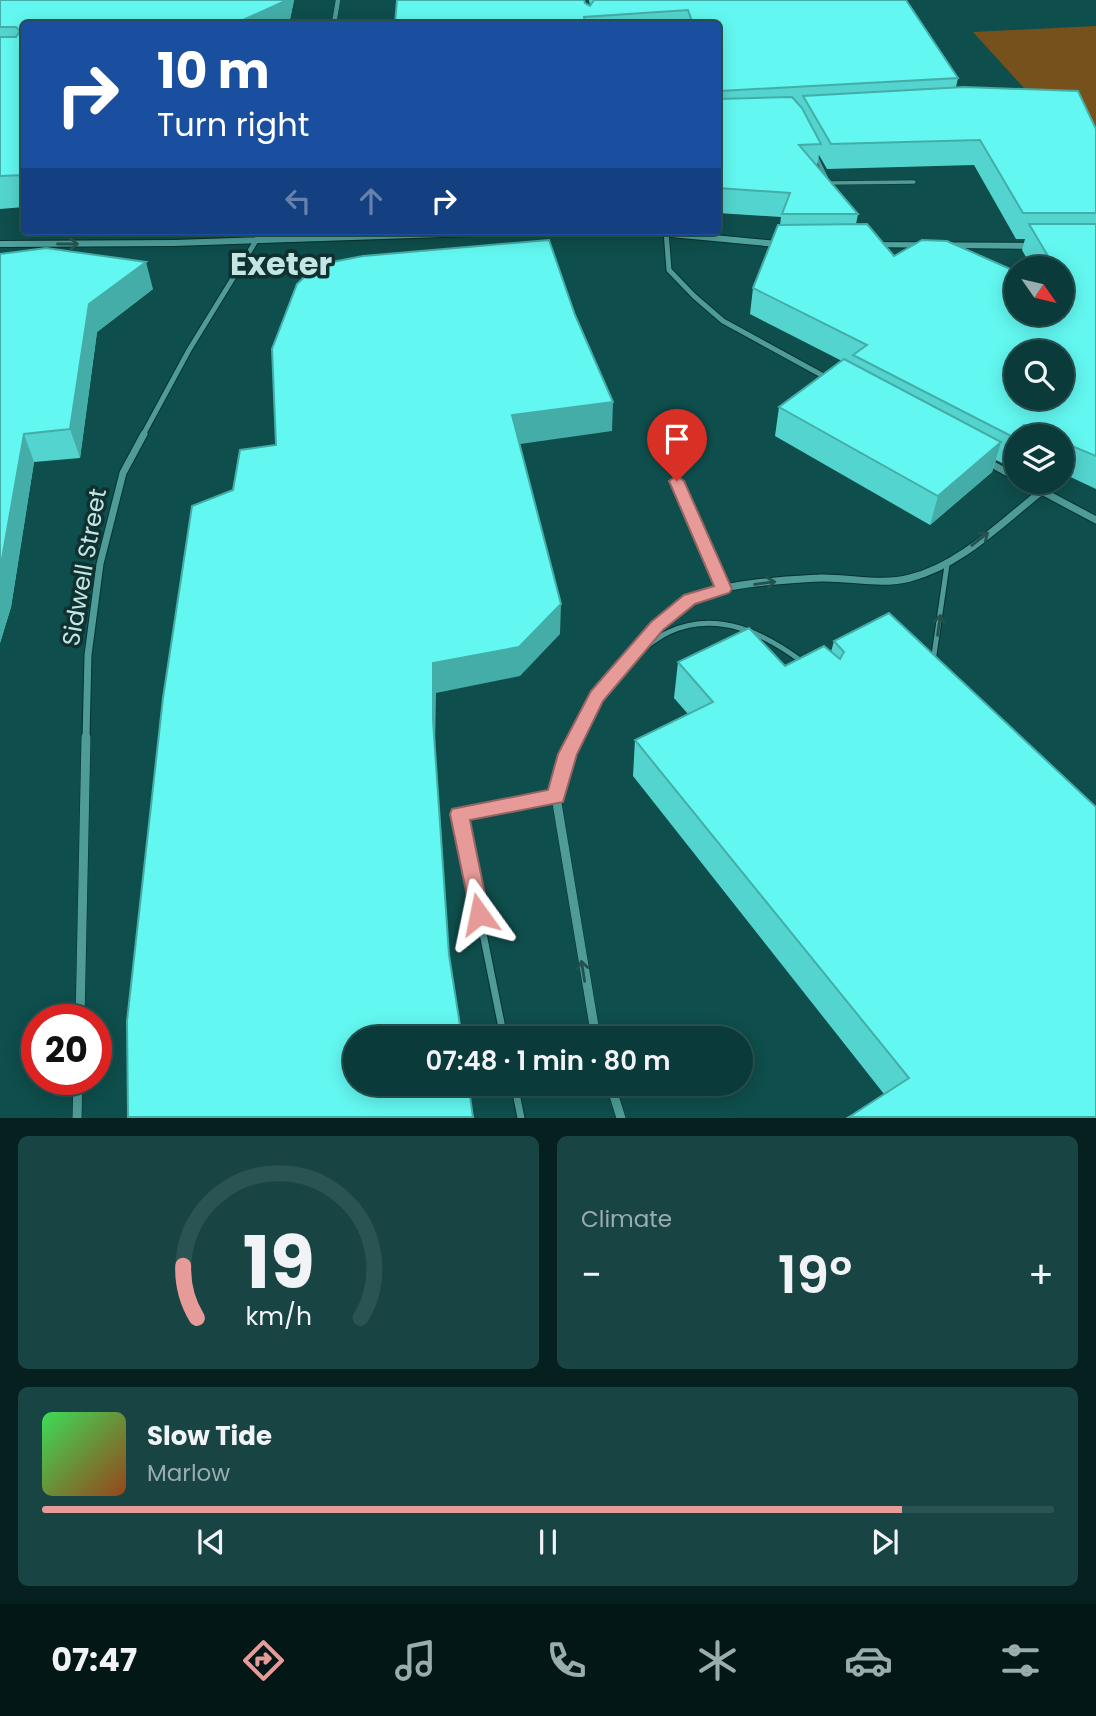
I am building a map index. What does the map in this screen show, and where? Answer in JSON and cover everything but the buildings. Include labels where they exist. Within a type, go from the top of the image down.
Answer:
[{"type":"main road","points":[[0,244],[312,235]]},
{"type":"main road","points":[[690,235],[769,245],[796,245]]},
{"type":"main road","points":[[852,245],[1058,245]]},
{"type":"street","points":[[334,21],[338,0]]},
{"type":"street","points":[[666,235],[669,270],[694,296],[723,321],[832,380]]},
{"type":"street","name":"Sidwell Street","points":[[80,1004],[88,655],[100,564],[123,472],[189,350],[258,236]]},
{"type":"street","points":[[980,458],[1004,471]]},
{"type":"street","points":[[593,1026],[556,797],[568,754],[597,696],[626,661],[657,626],[690,599],[724,589],[824,578],[860,582],[908,579],[947,565],[1038,494]]},
{"type":"street","points":[[1048,494],[1096,520]]},
{"type":"street","points":[[77,1118],[78,1095]]},
{"type":"street","points":[[614,1096],[621,1118]]},
{"type":"lane","points":[[813,151],[829,183],[914,182]]},
{"type":"lane","points":[[677,481],[724,589]]},
{"type":"lane","points":[[932,670],[947,565]]},
{"type":"lane","points":[[626,661],[669,632],[706,622],[743,626],[779,642],[811,669]]},
{"type":"lane","points":[[502,1026],[459,814],[556,797]]},
{"type":"lane","points":[[516,1096],[520,1118]]},
{"type":"shaded area","points":[[1096,26],[1096,129],[1035,105],[1023,87],[973,32]]},
{"type":"district","name":"Exeter","points":[[281,263]]},
{"type":"route","points":[[479,914],[459,814],[556,797],[568,754],[597,696],[657,626],[690,599],[724,589],[677,481]]}]
